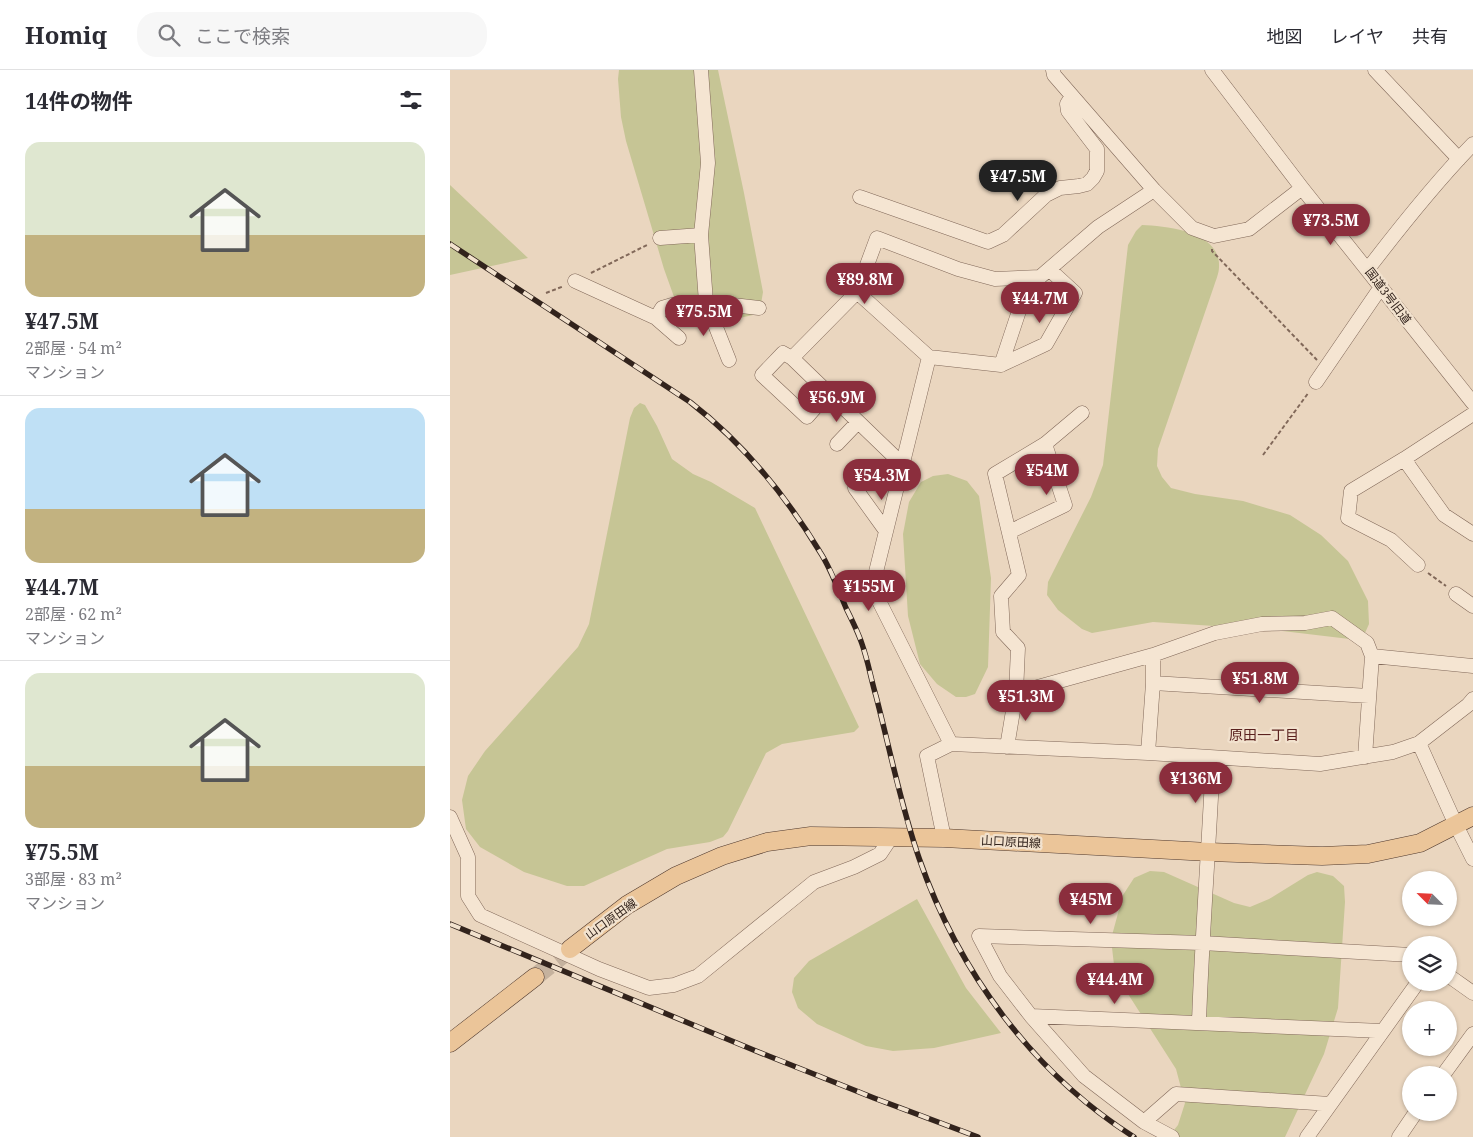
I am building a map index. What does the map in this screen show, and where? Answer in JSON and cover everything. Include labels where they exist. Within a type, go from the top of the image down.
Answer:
[{"type":"main road","name":"山口原田線","points":[[570,949],[627,905],[676,876],[722,856],[767,842],[811,836],[892,836],[1322,856],[1368,854],[1420,843],[1473,816]]},
{"type":"main road","points":[[450,1042],[535,977]]},
{"type":"street","points":[[701,70],[708,163],[701,235],[706,302],[730,360]]},
{"type":"street","points":[[1053,70],[1054,75],[1154,190],[1192,228],[1214,236],[1249,229],[1302,188]]},
{"type":"street","name":"国道3号旧道","points":[[1212,70],[1302,188],[1473,403]]},
{"type":"street","points":[[1375,70],[1459,159]]},
{"type":"street","points":[[860,197],[988,242],[1003,235],[1046,195],[1060,188],[1087,184],[1097,171],[1097,149],[1068,111],[1067,104],[1072,96]]},
{"type":"street","points":[[1368,269],[1473,144]]},
{"type":"street","points":[[1001,365],[1020,308],[1045,274],[1098,227],[1154,190]]},
{"type":"street","points":[[660,238],[701,235]]},
{"type":"street","points":[[792,358],[857,292],[878,238],[958,269],[995,279],[1045,274],[1075,293],[1046,344],[1001,365],[929,357],[857,292]]},
{"type":"street","points":[[575,281],[656,318],[679,338]]},
{"type":"street","points":[[1316,382],[1381,287]]},
{"type":"street","points":[[656,318],[662,308],[672,305],[706,302],[759,308]]},
{"type":"street","points":[[828,394],[807,417],[762,375],[783,353],[792,358],[903,465]]},
{"type":"street","points":[[929,357],[875,576],[879,601],[951,744]]},
{"type":"street","points":[[1007,746],[1016,693],[1018,648],[1003,632],[1001,596],[1019,575],[995,474],[1045,444],[1082,413]]},
{"type":"street","points":[[1418,565],[1391,540],[1348,518],[1351,490],[1404,459],[1473,414]]},
{"type":"street","points":[[837,444],[858,422]]},
{"type":"street","points":[[1009,532],[1065,505],[1045,444]]},
{"type":"street","points":[[1404,459],[1444,515],[1473,534]]},
{"type":"street","points":[[855,488],[886,532]]},
{"type":"street","points":[[1456,594],[1473,606]]},
{"type":"street","points":[[1016,693],[1152,655],[1215,633],[1262,624],[1305,623],[1332,618],[1367,643],[1372,656],[1365,757]]},
{"type":"street","points":[[1148,753],[1153,683],[1152,655]]},
{"type":"street","points":[[1372,656],[1473,666]]},
{"type":"street","points":[[1153,683],[1369,696]]},
{"type":"street","points":[[944,838],[926,756],[951,744],[1148,753],[1320,764],[1393,752],[1419,743],[1473,699]]},
{"type":"street","points":[[1419,743],[1473,859]]},
{"type":"street","points":[[1199,1022],[1213,758]]},
{"type":"street","points":[[450,817],[468,857],[468,896],[480,915],[599,969],[649,988],[674,985],[698,976],[814,882],[854,867],[880,854],[892,836]]},
{"type":"street","points":[[1172,1137],[1144,1122],[1084,1076],[1031,1016],[1000,976],[980,936],[1202,942],[1402,954]]},
{"type":"street","points":[[1457,982],[1473,993]]},
{"type":"street","points":[[1306,1137],[1411,991]]},
{"type":"street","points":[[1031,1016],[1382,1031]]},
{"type":"street","points":[[1450,1066],[1473,1034]]},
{"type":"street","points":[[1144,1122],[1176,1094],[1330,1104]]},
{"type":"street","points":[[1399,1137],[1410,1121]]},
{"type":"path","points":[[1214,236],[1212,251],[1325,368]]},
{"type":"path","points":[[546,293],[575,281],[660,238]]},
{"type":"path","points":[[1263,455],[1316,382]]},
{"type":"path","points":[[1418,565],[1456,594]]},
{"type":"shaded area","points":[[619,70],[718,70],[763,292],[761,304],[753,315],[707,325],[691,321],[678,308],[664,269],[626,141],[621,117]]},
{"type":"shaded area","points":[[450,185],[528,258],[450,275]]},
{"type":"shaded area","points":[[1142,225],[1165,227],[1191,233],[1202,239],[1211,246],[1217,255],[1219,267],[1158,449],[1157,466],[1162,477],[1171,488],[1195,494],[1243,501],[1290,515],[1321,535],[1348,561],[1368,601],[1369,624],[1365,633],[1358,640],[1274,630],[1153,622],[1092,633],[1082,629],[1058,610],[1047,595],[1048,582],[1091,497],[1103,465],[1128,245]]},
{"type":"shaded area","points":[[640,403],[645,405],[657,426],[672,459],[693,474],[711,482],[755,508],[859,727],[854,732],[782,744],[766,753],[728,831],[723,837],[710,842],[667,849],[584,886],[567,886],[524,872],[480,847],[466,829],[462,800],[468,776],[485,751],[578,647],[589,624],[630,418],[634,408]]},
{"type":"shaded area","points":[[948,474],[967,481],[979,496],[991,578],[988,667],[975,694],[966,697],[956,697],[937,684],[920,664],[908,616],[903,534],[909,502],[921,482],[933,476]]},
{"type":"shaded area","points":[[1150,871],[1164,872],[1234,903],[1250,907],[1269,899],[1308,875],[1317,872],[1333,876],[1344,886],[1345,902],[1338,1008],[1324,1054],[1285,1137],[1164,1137],[1170,1135],[1178,1125],[1185,1103],[1176,1069],[1121,983],[1114,965],[1111,939],[1123,895],[1134,878]]},
{"type":"shaded area","points":[[917,899],[966,988],[1001,1033],[934,1048],[893,1051],[866,1046],[817,1024],[798,1008],[792,992],[794,978],[809,961]]},
{"type":"tunnel","points":[[535,977],[570,949]]},
{"type":"railway","points":[[450,244],[690,402],[727,434],[778,490],[824,559],[859,635],[901,798],[919,858],[935,900],[955,940],[1003,1016],[1032,1050],[1063,1082],[1097,1111],[1134,1137]]},
{"type":"railway","points":[[450,924],[756,1051],[978,1137]]},
{"type":"district","name":"原田一丁目","points":[[1264,735]]}]
